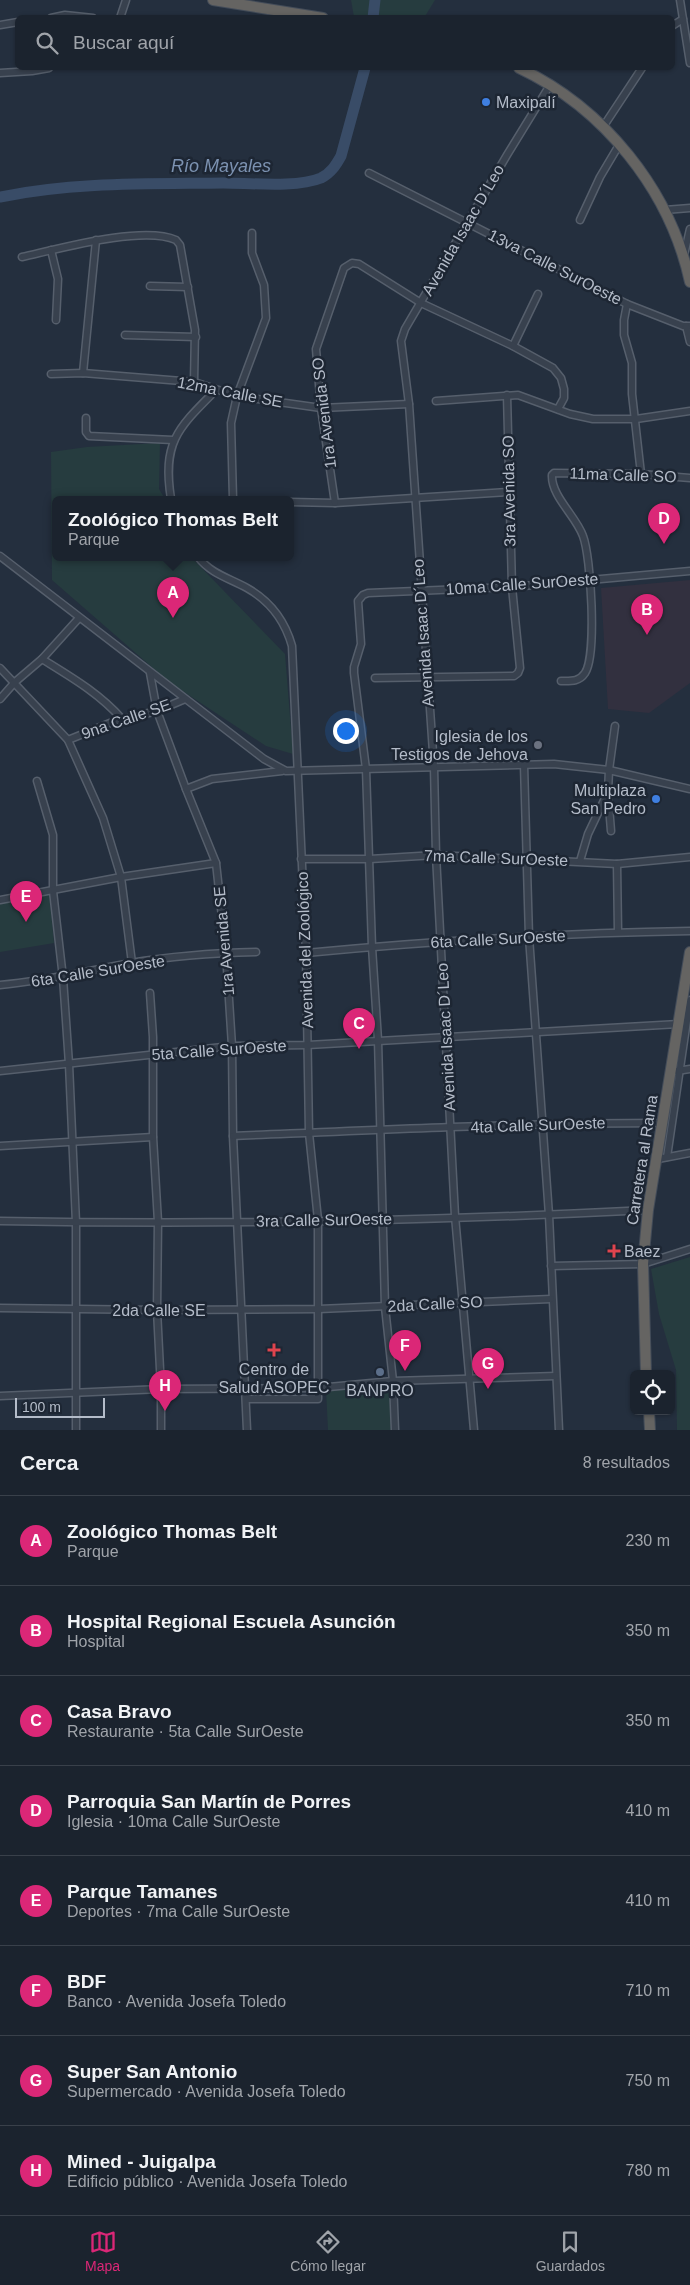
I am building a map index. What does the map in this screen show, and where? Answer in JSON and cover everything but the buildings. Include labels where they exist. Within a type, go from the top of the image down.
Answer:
[{"type":"highway","points":[[213,0],[307,15]]},
{"type":"highway","points":[[523,70],[550,85],[573,101],[603,127],[634,161],[665,210],[684,255],[690,282]]},
{"type":"highway","name":"Carretera al Rama","points":[[646,1370],[643,1264],[648,1210],[663,1158],[663,1123],[676,1071],[679,1024],[687,1000],[690,952]]},
{"type":"highway","points":[[649,1415],[650,1430]]},
{"type":"street","points":[[121,15],[126,0]]},
{"type":"street","points":[[680,0],[690,63]]},
{"type":"street","points":[[675,24],[683,19]]},
{"type":"street","points":[[0,25],[15,22]]},
{"type":"street","points":[[0,73],[38,70]]},
{"type":"street","points":[[603,127],[641,70]]},
{"type":"street","name":"Avenida Isaac D´Leo","points":[[474,1430],[455,1216],[436,855],[434,767],[420,591],[409,404],[402,335],[550,85]]},
{"type":"street","points":[[580,220],[600,177],[619,145]]},
{"type":"street","name":"13va Calle SurOeste","points":[[369,173],[627,304],[688,326]]},
{"type":"street","points":[[665,210],[690,208]]},
{"type":"street","points":[[684,255],[690,229]]},
{"type":"street","points":[[233,496],[231,423],[237,396],[266,318],[264,285],[252,253],[252,232]]},
{"type":"street","points":[[22,257],[96,240],[157,235],[176,240],[180,245],[196,337],[194,382]]},
{"type":"street","points":[[83,373],[96,240]]},
{"type":"street","points":[[51,250],[58,279],[56,320]]},
{"type":"street","name":"1ra Avenida SO","points":[[335,503],[321,408],[316,349],[344,268],[352,263],[359,264],[421,303]]},
{"type":"street","points":[[150,286],[188,287]]},
{"type":"street","points":[[513,346],[538,294]]},
{"type":"street","points":[[421,303],[513,346],[553,368],[561,378],[564,398],[558,409]]},
{"type":"street","points":[[627,304],[624,335],[632,363],[632,394],[641,474]]},
{"type":"street","points":[[688,326],[690,342]]},
{"type":"street","points":[[125,335],[196,337]]},
{"type":"street","name":"12ma Calle SE","points":[[51,374],[83,373],[194,382],[237,396],[321,408],[409,404]]},
{"type":"street","points":[[171,496],[169,454],[173,440],[183,423],[216,390]]},
{"type":"street","points":[[436,401],[507,395],[524,397],[587,419],[636,419],[690,411]]},
{"type":"street","name":"3ra Avenida SO","points":[[427,678],[514,676],[518,674],[520,668],[512,587],[508,492],[507,395]]},
{"type":"street","points":[[86,418],[86,432],[89,436],[173,440]]},
{"type":"street","name":"11ma Calle SO","points":[[591,580],[584,538],[576,521],[563,505],[552,475],[554,473],[641,474],[690,478]]},
{"type":"street","points":[[294,502],[335,503],[508,492]]},
{"type":"street","points":[[0,557],[264,759],[286,771]]},
{"type":"street","name":"Avenida del Zoológico","points":[[202,561],[216,574],[247,588],[265,600],[284,624],[292,646],[306,953],[309,1133],[318,1220],[318,1388]]},
{"type":"street","name":"10ma Calle SurOeste","points":[[366,769],[354,673],[361,644],[358,602],[364,595],[368,593],[512,587],[690,571]]},
{"type":"street","points":[[561,681],[576,681],[581,677],[590,661],[591,580]]},
{"type":"street","points":[[0,699],[15,682],[42,659],[80,618]]},
{"type":"street","points":[[42,659],[93,691],[122,719]]},
{"type":"street","points":[[0,668],[68,740],[106,823],[121,877],[132,963]]},
{"type":"street","name":"1ra Avenida SE","points":[[150,673],[157,711],[216,862],[226,953],[232,1046],[233,1136],[247,1430]]},
{"type":"street","points":[[375,678],[427,678]]},
{"type":"street","name":"9na Calle SE","points":[[68,740],[122,719],[157,711],[184,699]]},
{"type":"street","points":[[611,831],[608,792],[615,726]]},
{"type":"street","points":[[186,789],[212,779],[298,770],[554,764],[609,770],[690,788]]},
{"type":"street","points":[[524,765],[529,937],[540,1123],[549,1215],[552,1266],[551,1299],[559,1430]]},
{"type":"street","points":[[366,769],[372,946],[378,1040],[385,1307],[393,1382],[395,1430]]},
{"type":"street","points":[[37,781],[53,835],[53,891],[63,978],[69,1064],[76,1223],[76,1430]]},
{"type":"street","points":[[580,861],[588,834],[608,792]]},
{"type":"street","name":"7ma Calle SurOeste","points":[[301,859],[370,859],[436,855],[617,864],[690,857]]},
{"type":"street","points":[[0,900],[121,877],[216,862]]},
{"type":"street","points":[[617,864],[618,932]]},
{"type":"street","name":"6ta Calle SurOeste","points":[[306,953],[372,946],[441,942],[618,932],[690,931]]},
{"type":"street","name":"6ta Calle SurOeste","points":[[0,985],[63,978],[132,963],[226,953],[256,952]]},
{"type":"street","points":[[150,993],[153,1054],[153,1137],[158,1222],[157,1310],[162,1389],[161,1430]]},
{"type":"street","points":[[687,1000],[663,1158],[690,1153]]},
{"type":"street","name":"5ta Calle SurOeste","points":[[0,1071],[232,1046],[308,1045],[679,1024]]},
{"type":"street","points":[[676,1071],[690,1069]]},
{"type":"street","name":"4ta Calle SurOeste","points":[[233,1136],[540,1123],[663,1123]]},
{"type":"street","points":[[0,1146],[153,1137]]},
{"type":"street","name":"3ra Calle SurOeste","points":[[0,1221],[76,1223],[318,1220],[549,1215],[648,1210]]},
{"type":"street","points":[[552,1266],[643,1264],[690,1249]]},
{"type":"street","name":"2da Calle SO","points":[[319,1309],[551,1299]]},
{"type":"street","name":"2da Calle SE","points":[[0,1308],[77,1310],[319,1309]]},
{"type":"street","points":[[0,1396],[162,1389],[318,1388],[393,1382],[556,1376]]},
{"type":"street","points":[[246,1399],[318,1399],[318,1388]]},
{"type":"shaded area","points":[[690,580],[690,683],[649,713],[608,709],[601,588]]},
{"type":"green space","points":[[351,0],[435,0],[426,15],[354,15]]},
{"type":"green space","points":[[160,443],[159,489],[163,496],[52,496],[52,561],[195,561],[285,654],[293,754],[266,746],[169,682],[52,580],[51,452],[87,447]]},
{"type":"green space","points":[[49,892],[54,943],[0,952],[0,901]]},
{"type":"green space","points":[[690,1257],[690,1430],[677,1430],[676,1370],[659,1314],[651,1269]]},
{"type":"green space","points":[[391,1389],[392,1430],[328,1430],[326,1390]]},
{"type":"waterway","name":"Río Mayales","points":[[373,15],[375,0]]},
{"type":"waterway","name":"Río Mayales","points":[[0,197],[83,186],[223,183],[287,184],[321,178],[328,174],[341,156],[364,70]]},
{"type":"place","name":"Maxipalí","points":[[486,102]]},
{"type":"place","name":"Parroquia San Martín de Porres","points":[[664,544]]},
{"type":"place","name":"Zoológico Thomas Belt","points":[[173,618]]},
{"type":"place","name":"Hospital Regional Escuela Asunción","points":[[647,635]]},
{"type":"place","name":"Iglesia de los Testigos de Jehova","points":[[538,745]]},
{"type":"place","name":"Multiplaza San Pedro","points":[[656,799]]},
{"type":"place","name":"Parque Tamanes","points":[[26,922]]},
{"type":"place","name":"Casa Bravo","points":[[359,1049]]},
{"type":"place","name":"Baez","points":[[614,1251]]},
{"type":"place","name":"Centro de Salud ASOPEC","points":[[274,1350]]},
{"type":"place","name":"BDF","points":[[405,1371]]},
{"type":"place","name":"BANPRO","points":[[380,1372]]},
{"type":"place","name":"Super San Antonio","points":[[488,1389]]},
{"type":"place","name":"Mined - Juigalpa","points":[[165,1411]]}]
